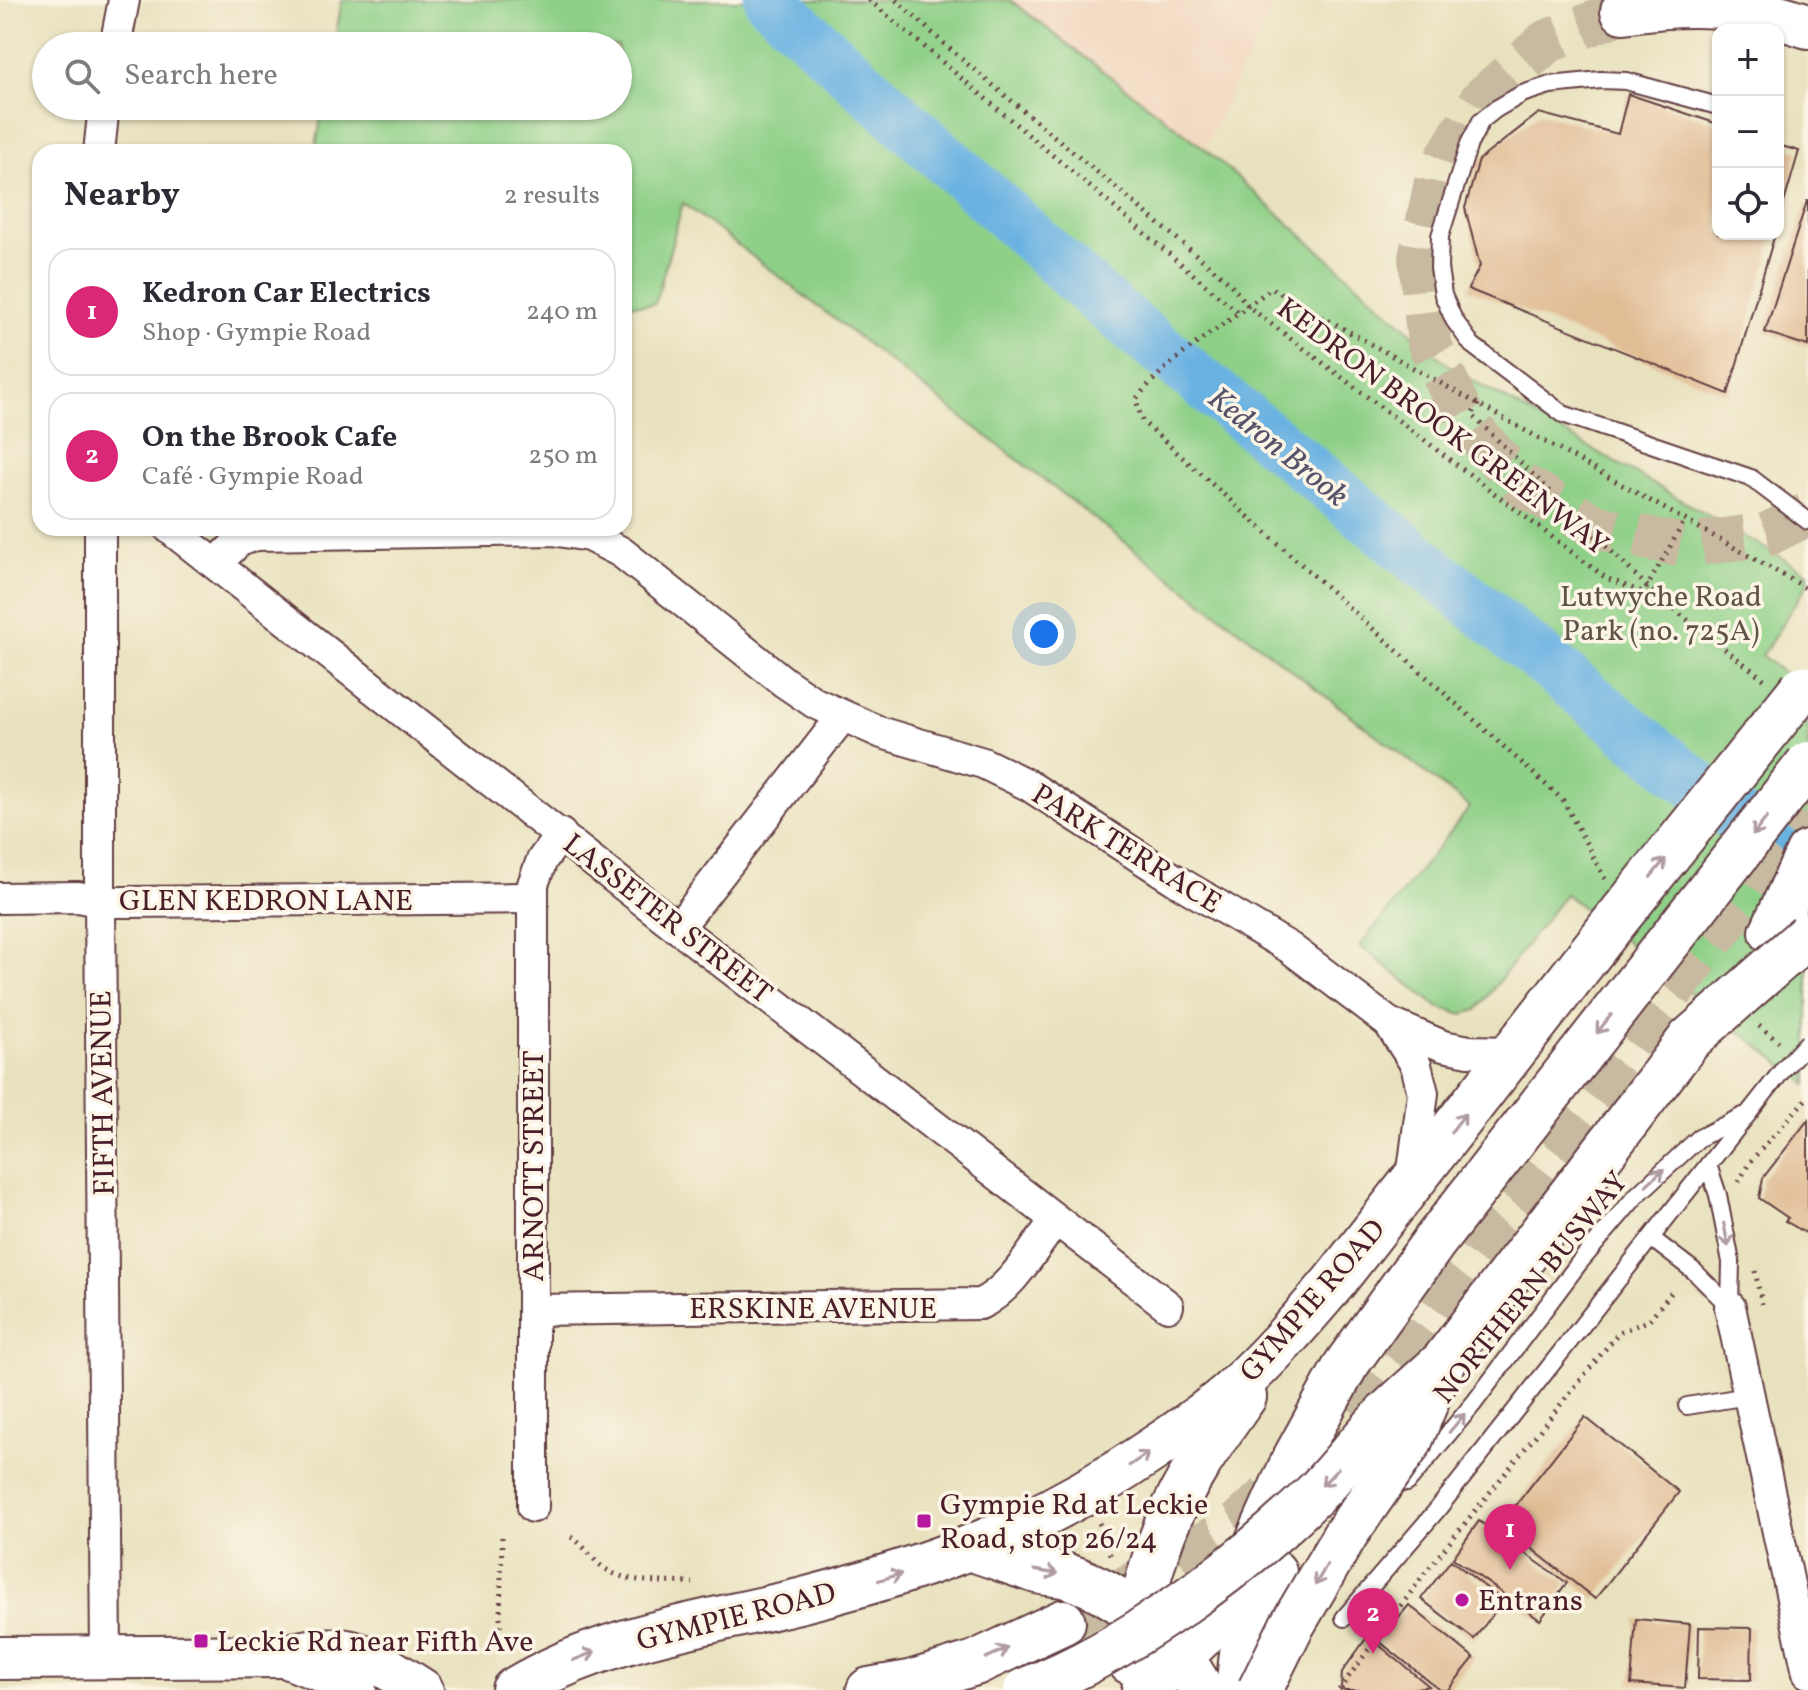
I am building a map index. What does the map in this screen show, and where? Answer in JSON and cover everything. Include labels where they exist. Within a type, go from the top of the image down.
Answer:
[{"type":"highway","points":[[1623,11],[1698,2],[1739,6],[1808,26]]},
{"type":"highway","name":"GYMPIE ROAD","points":[[510,1672],[861,1585],[972,1549],[1058,1509],[1122,1470],[1219,1402],[1287,1337],[1334,1282],[1794,685]]},
{"type":"highway","name":"GYMPIE ROAD","points":[[1144,1690],[1230,1658],[1221,1611],[1242,1576],[1300,1448],[1346,1365],[1434,1242],[1808,764]]},
{"type":"highway","points":[[1790,934],[1808,853]]},
{"type":"highway","points":[[1026,1690],[1104,1653],[1212,1581],[1315,1493],[1384,1415],[1443,1362],[1690,1039],[1790,934],[1808,890]]},
{"type":"highway","points":[[1339,1429],[1403,1316],[1434,1242]]},
{"type":"highway","points":[[1125,1690],[1152,1566],[1168,1522],[1190,1478],[1287,1337]]},
{"type":"highway","points":[[1230,1658],[1291,1627],[1345,1535],[1409,1443],[1443,1362]]},
{"type":"highway","points":[[1230,1658],[1285,1548]]},
{"type":"highway","points":[[972,1549],[1041,1572],[1082,1581],[1139,1617],[1230,1658]]},
{"type":"highway","points":[[869,1690],[910,1683],[975,1663],[1063,1622]]},
{"type":"street","points":[[118,32],[124,0]]},
{"type":"street","points":[[100,144],[102,120]]},
{"type":"street","name":"FIFTH AVENUE","points":[[100,536],[106,1657]]},
{"type":"street","name":"LASSETER STREET","points":[[179,536],[678,928],[1168,1306]]},
{"type":"street","name":"PARK TERRACE","points":[[216,564],[239,541],[253,536]]},
{"type":"street","name":"PARK TERRACE","points":[[586,536],[606,542],[621,552],[784,682],[815,703],[882,733],[983,763],[1028,785],[1177,881],[1290,948],[1389,1023],[1443,1046],[1469,1051],[1514,1052]]},
{"type":"street","points":[[678,928],[842,717]]},
{"type":"street","name":"ARNOTT STREET","points":[[533,1507],[532,898],[536,872],[561,834]]},
{"type":"street","name":"GLEN KEDRON LANE","points":[[0,898],[79,897],[100,902],[532,898]]},
{"type":"street","name":"PARK TERRACE","points":[[1389,1023],[1416,1065],[1423,1093],[1412,1181]]},
{"type":"street","name":"ERSKINE AVENUE","points":[[534,1310],[980,1304],[1006,1284],[1055,1221]]},
{"type":"street","points":[[1732,1321],[1808,1673]]},
{"type":"street","points":[[0,1658],[285,1656],[329,1648],[355,1652],[375,1660],[422,1690]]},
{"type":"street","points":[[285,1656],[342,1679],[355,1690]]},
{"type":"lane","points":[[1712,104],[1626,81],[1601,80],[1550,85],[1522,94],[1496,109],[1481,121],[1469,144],[1440,236],[1439,268],[1443,295],[1454,320],[1472,345],[1563,414],[1751,478],[1808,521]]},
{"type":"lane","name":"NORTHERN BUSWAY","points":[[1344,1618],[1437,1510],[1748,1113],[1808,1042]]},
{"type":"lane","name":"NORTHERN BUSWAY","points":[[1407,1483],[1474,1403],[1579,1263],[1636,1196],[1699,1138],[1748,1113]]},
{"type":"lane","points":[[1708,1165],[1718,1195],[1731,1262],[1732,1321]]},
{"type":"lane","points":[[1651,1238],[1694,1271],[1732,1321]]},
{"type":"lane","points":[[1687,1406],[1748,1396]]},
{"type":"path","points":[[869,0],[1239,313]]},
{"type":"path","name":"KEDRON BROOK GREENWAY","points":[[896,0],[959,57],[1229,282],[1249,307],[1606,578],[1645,591]]},
{"type":"path","points":[[1608,886],[1563,800],[1142,421],[1136,399],[1148,383],[1271,288],[1808,589]]},
{"type":"path","points":[[1478,404],[1472,415],[1645,591],[1794,685]]},
{"type":"path","points":[[1645,591],[1685,520]]},
{"type":"path","points":[[1754,1022],[1786,1047]]},
{"type":"path","points":[[1739,1187],[1739,1179],[1749,1163],[1807,1099]]},
{"type":"path","points":[[1732,1321],[1766,1327],[1755,1269]]},
{"type":"path","points":[[1339,1690],[1425,1573],[1619,1332],[1648,1321],[1672,1292]]},
{"type":"path","points":[[1100,1524],[1110,1551]]},
{"type":"path","points":[[502,1537],[500,1617],[510,1672]]},
{"type":"path","points":[[571,1537],[601,1567],[617,1576],[633,1580],[693,1583]]},
{"type":"shaded area","points":[[1010,0],[1276,0],[1204,148]]},
{"type":"green space","name":"Lutwyche Road Park (no. 725A)","points":[[342,0],[1010,0],[1204,148],[1453,369],[1808,573],[1808,583],[1762,656],[1808,692],[1808,1085],[1565,894],[1477,1010],[1461,1014],[1438,1007],[1360,946],[1470,807],[683,203],[655,304],[632,305],[632,144],[316,144],[321,120],[632,120],[632,32],[336,32]]},
{"type":"building","points":[[1628,94],[1712,122],[1712,240],[1773,240],[1728,394],[1468,289],[1480,266],[1465,208],[1479,160],[1539,113],[1618,134]]},
{"type":"building","points":[[1784,147],[1799,151],[1784,203]]},
{"type":"building","points":[[1808,201],[1808,346],[1765,332]]},
{"type":"building","points":[[1808,1120],[1808,1234],[1785,1221],[1788,1218],[1759,1198],[1763,1178]]},
{"type":"building","points":[[1585,1417],[1679,1492],[1595,1599],[1501,1524]]},
{"type":"building","points":[[1479,1521],[1567,1583],[1540,1620],[1453,1558]]},
{"type":"building","name":"Entrans","points":[[1451,1560],[1503,1601],[1474,1639],[1421,1599]]},
{"type":"building","points":[[1409,1605],[1474,1658],[1448,1690],[1440,1690],[1379,1641]]},
{"type":"building","points":[[1636,1619],[1690,1624],[1685,1688],[1631,1684]]},
{"type":"building","points":[[1699,1627],[1752,1628],[1751,1680],[1698,1679]]},
{"type":"building","points":[[1368,1636],[1429,1686],[1404,1690],[1344,1690],[1341,1687],[1342,1672]]},
{"type":"waterway","name":"Kedron Brook","points":[[770,0],[1105,304],[1779,852],[1808,869]]},
{"type":"tunnel","points":[[1623,11],[1546,42],[1482,99],[1438,173],[1420,258],[1429,343],[1465,422],[1522,485],[1597,527],[1682,546],[1768,534],[1808,514]]},
{"type":"tunnel","points":[[1317,1468],[1678,983],[1808,817]]},
{"type":"tunnel","points":[[1063,1622],[1239,1523],[1287,1479]]},
{"type":"place","name":"Gympie Rd at Leckie Road, stop 26/24","points":[[924,1521]]},
{"type":"place","name":"Kedron Car Electrics","points":[[1510,1570]]},
{"type":"place","name":"Entrans","points":[[1462,1600]]},
{"type":"place","name":"Leckie Rd near Fifth Ave","points":[[201,1641]]},
{"type":"place","name":"On the Brook Cafe","points":[[1373,1654]]}]
